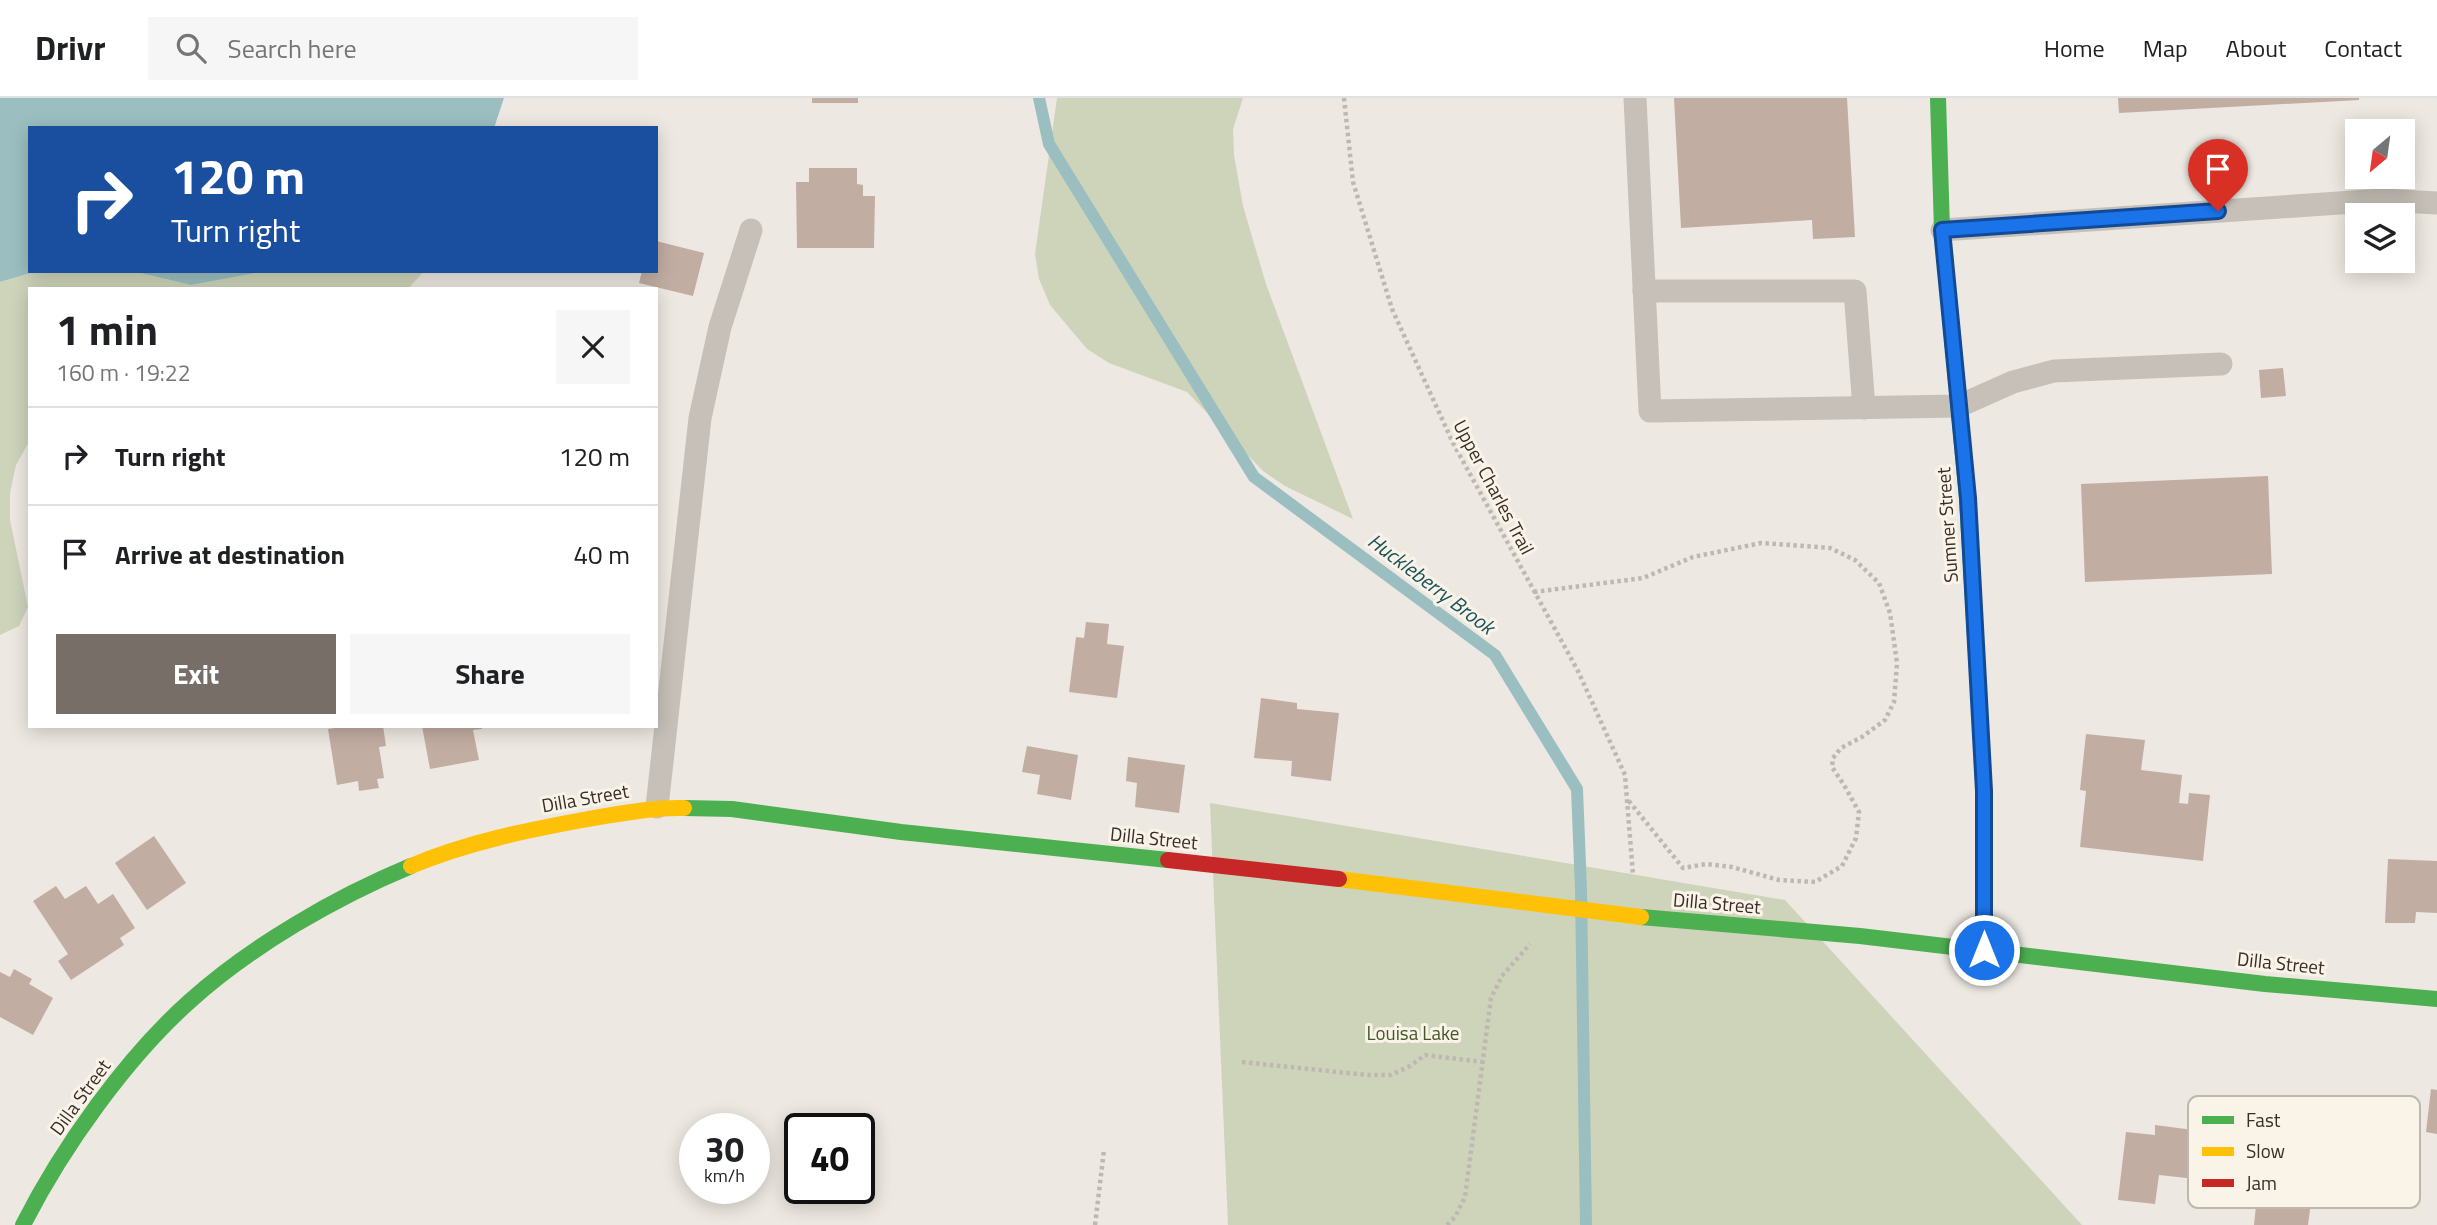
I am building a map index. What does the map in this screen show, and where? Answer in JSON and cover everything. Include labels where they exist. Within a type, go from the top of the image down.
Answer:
[{"type":"main road","name":"Sumner Street","points":[[1938,98],[1942,230],[1968,498],[1984,791],[1984,950]]},
{"type":"main road","name":"Dilla Street","points":[[23,1225],[45,1182],[126,1068],[190,1001],[265,942],[384,877],[435,856],[490,839],[539,828],[657,807],[732,809],[901,832],[1362,881],[1608,914],[1860,936],[2265,984],[2437,999]]},
{"type":"lane","points":[[1635,98],[1650,411],[1959,405],[2013,383],[2054,371],[2221,364]]},
{"type":"lane","points":[[1942,230],[2383,200],[2437,203]]},
{"type":"lane","points":[[657,807],[700,418],[720,327],[751,230]]},
{"type":"lane","points":[[1644,291],[1855,291],[1864,408]]},
{"type":"path","name":"Upper Charles Trail","points":[[1345,98],[1353,182],[1392,309],[1453,443],[1583,682],[1625,775],[1634,882]]},
{"type":"path","points":[[1534,592],[1643,578],[1693,557],[1761,542],[1830,548],[1855,560],[1879,583],[1890,613],[1897,663],[1894,702],[1885,720],[1841,748],[1833,758],[1832,767],[1858,812],[1856,838],[1842,866],[1815,882],[1779,880],[1731,867],[1706,864],[1683,868],[1628,799]]},
{"type":"path","points":[[1447,1225],[1455,1217],[1465,1197],[1487,1021],[1495,988],[1510,966],[1535,941]]},
{"type":"path","points":[[1242,1062],[1367,1076],[1391,1074],[1410,1066],[1425,1055],[1483,1062]]},
{"type":"path","points":[[1095,1225],[1104,1150]]},
{"type":"green space","points":[[1057,98],[1243,98],[1233,129],[1234,155],[1243,206],[1266,284],[1353,519],[1285,486],[1263,471],[1187,392],[1109,363],[1087,349],[1050,305],[1039,279],[1035,254]]},
{"type":"green space","points":[[30,273],[140,273],[191,285],[256,273],[422,273],[410,287],[28,287],[28,444],[16,465],[10,493],[10,520],[28,607],[19,626],[0,635],[0,282]]},
{"type":"green space","name":"Louisa Lake","points":[[1210,803],[1785,900],[2082,1225],[1228,1225]]},
{"type":"water","points":[[0,98],[504,98],[495,126],[28,126],[28,273],[30,273],[0,282]]},
{"type":"water","points":[[140,273],[256,273],[191,285]]},
{"type":"building","points":[[812,98],[858,98],[858,103],[812,103]]},
{"type":"building","points":[[1674,98],[1847,98],[1855,237],[1813,239],[1812,220],[1681,228]]},
{"type":"building","points":[[2118,98],[2359,98],[2359,100],[2119,113]]},
{"type":"building","points":[[809,168],[857,168],[857,184],[863,185],[863,196],[875,196],[874,248],[797,248],[796,182],[809,182]]},
{"type":"building","points":[[658,242],[704,253],[693,296],[639,283],[642,273],[658,273]]},
{"type":"building","points":[[2283,368],[2286,396],[2261,398],[2259,370]]},
{"type":"building","points":[[2268,476],[2272,574],[2085,582],[2081,484]]},
{"type":"building","points":[[1086,622],[1109,624],[1107,644],[1124,646],[1117,698],[1069,692],[1076,637],[1084,638]]},
{"type":"building","points":[[1261,698],[1297,703],[1297,709],[1339,713],[1331,781],[1291,776],[1292,761],[1254,758]]},
{"type":"building","points":[[383,728],[386,746],[379,747],[384,778],[377,779],[379,788],[359,791],[358,781],[337,785],[328,729]]},
{"type":"building","points":[[422,728],[482,728],[473,730],[479,760],[430,769]]},
{"type":"building","points":[[2086,734],[2145,740],[2141,770],[2182,775],[2179,803],[2188,804],[2189,793],[2210,795],[2203,861],[2080,847],[2086,791],[2080,790]]},
{"type":"building","points":[[1027,746],[1078,755],[1071,800],[1037,794],[1040,775],[1022,772]]},
{"type":"building","points":[[1128,757],[1185,765],[1179,813],[1135,807],[1137,783],[1126,781]]},
{"type":"building","points":[[154,836],[186,883],[147,910],[115,863]]},
{"type":"building","points":[[2388,859],[2437,861],[2437,913],[2416,912],[2415,923],[2385,923]]},
{"type":"building","points":[[56,886],[65,899],[86,886],[98,904],[113,894],[135,928],[120,938],[124,945],[71,980],[58,961],[68,954],[33,901]]},
{"type":"building","points":[[14,969],[32,979],[29,984],[53,998],[33,1035],[0,1017],[0,972],[10,977]]},
{"type":"building","points":[[2431,1089],[2437,1090],[2437,1134],[2426,1132]]},
{"type":"building","points":[[2155,1125],[2188,1129],[2188,1178],[2159,1175],[2155,1204],[2118,1200],[2126,1132],[2155,1135]]},
{"type":"building","points":[[2256,1208],[2310,1208],[2308,1225],[2254,1225]]},
{"type":"waterway","name":"Huckleberry Brook","points":[[1039,98],[1049,144],[1254,477],[1495,655],[1577,789],[1586,1225]]},
{"type":"traffic: fast","points":[[1938,98],[1942,230],[1967,498],[1984,791],[1984,950]]},
{"type":"traffic: fast","points":[[684,808],[732,809],[901,832],[1168,860]]},
{"type":"traffic: fast","points":[[23,1225],[76,1135],[97,1106],[142,1049],[190,1001],[240,961],[295,924],[353,892],[411,866]]},
{"type":"traffic: fast","points":[[1641,917],[1860,936],[2265,984],[2437,999]]},
{"type":"traffic: slow","points":[[411,866],[476,843],[543,828],[636,811],[684,808]]},
{"type":"traffic: slow","points":[[1339,879],[1641,917]]},
{"type":"traffic: jam","points":[[1168,860],[1339,879]]},
{"type":"route","points":[[1984,950],[1984,791],[1968,498],[1942,230],[2218,211]]}]
